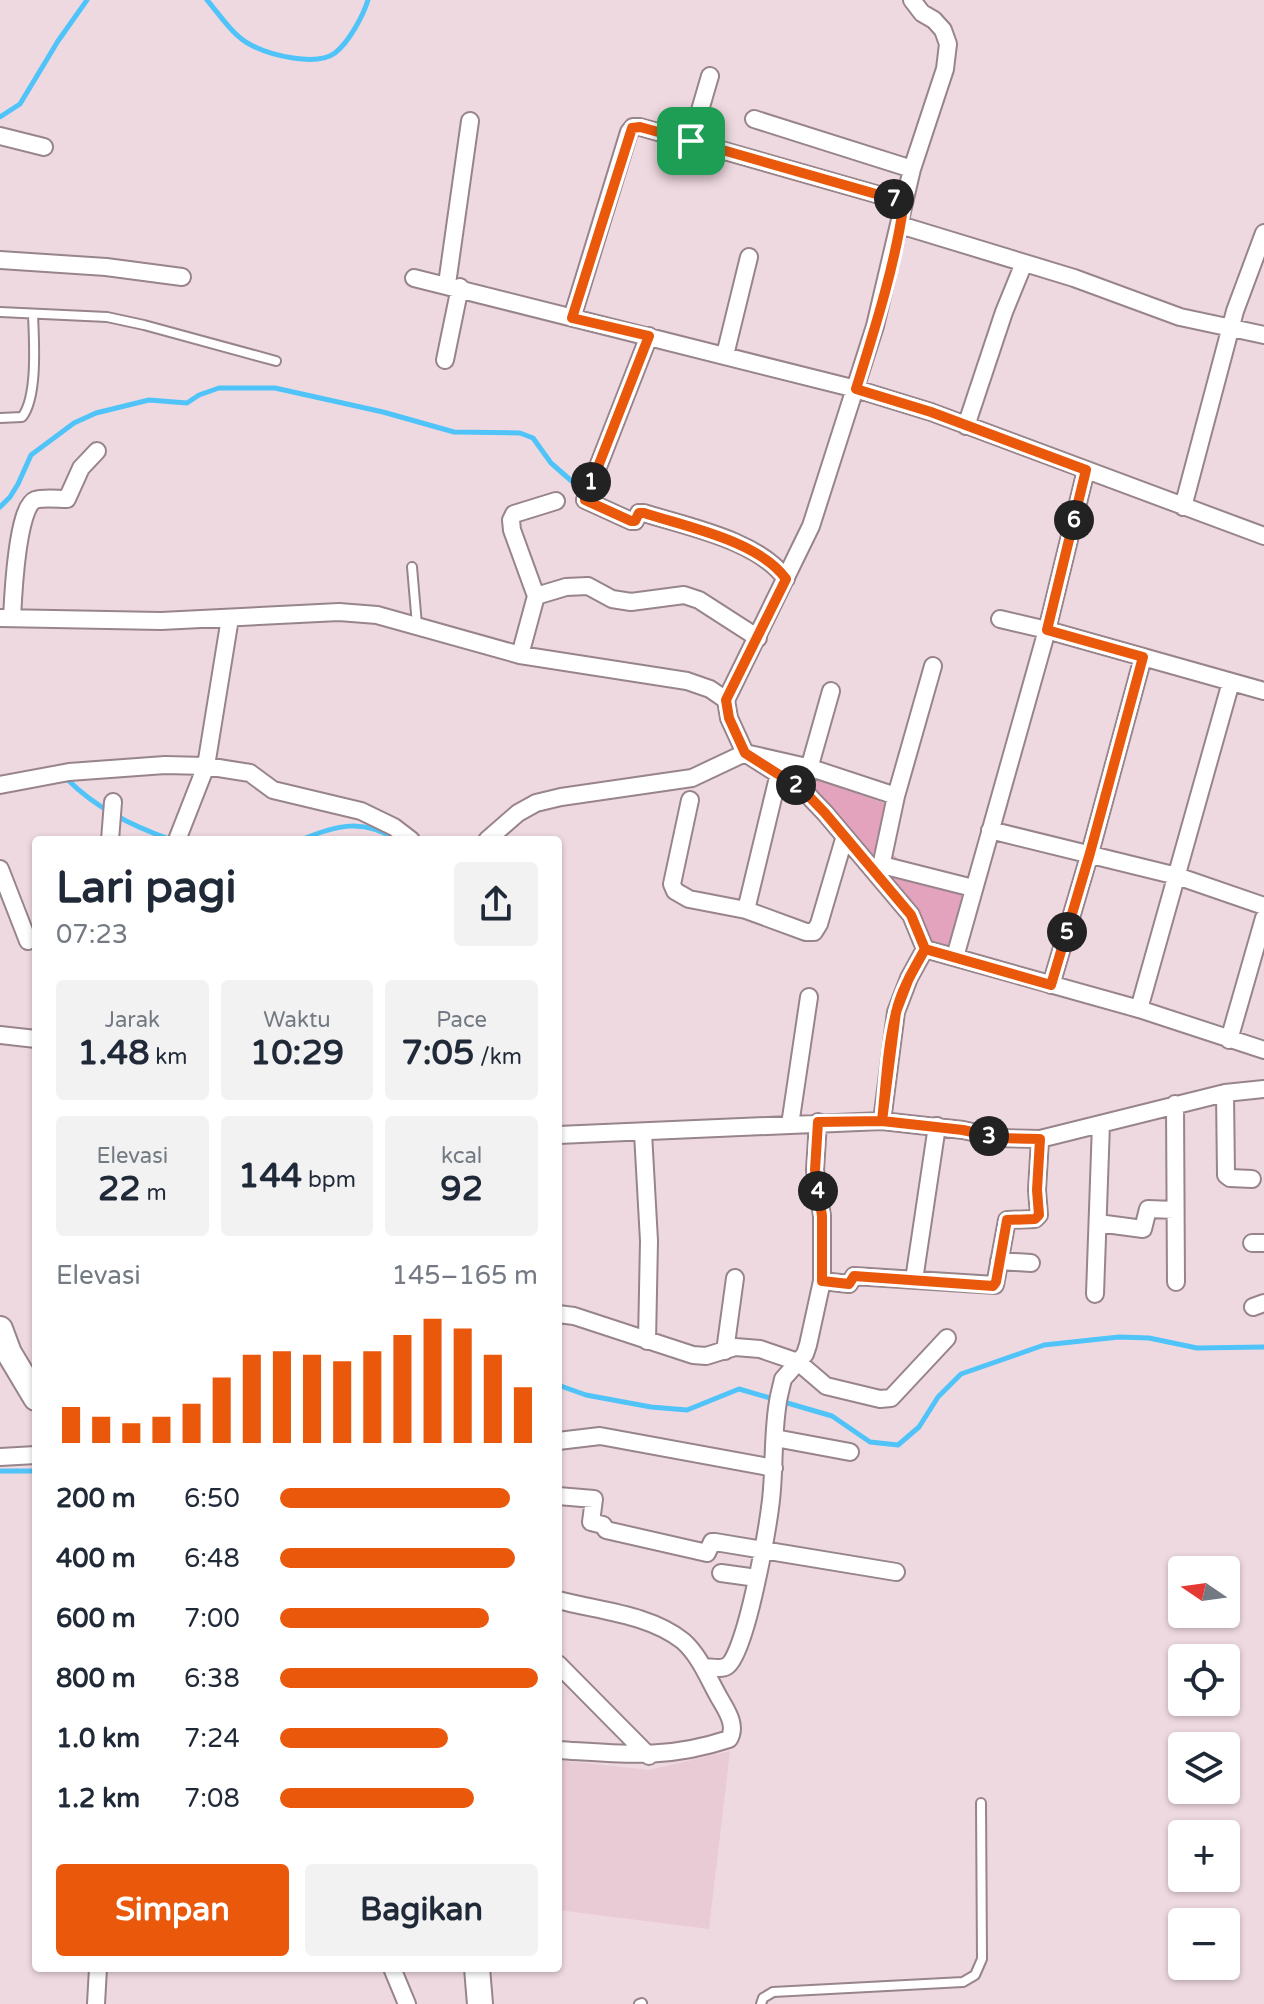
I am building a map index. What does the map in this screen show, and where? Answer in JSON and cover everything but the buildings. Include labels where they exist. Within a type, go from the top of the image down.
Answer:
[{"type":"street","points":[[912,0],[943,30],[948,57],[912,169],[875,326],[811,526],[726,700],[729,718],[745,753],[803,790],[844,839],[880,870],[911,915],[925,949]]},
{"type":"street","points":[[691,141],[710,76]]},
{"type":"street","points":[[754,119],[912,169]]},
{"type":"street","points":[[445,360],[470,121]]},
{"type":"street","points":[[572,318],[632,128],[640,127],[904,202]]},
{"type":"street","points":[[0,136],[44,147]]},
{"type":"street","points":[[900,225],[1024,263],[1180,317],[1264,335]]},
{"type":"street","points":[[1183,507],[1231,326],[1264,233]]},
{"type":"street","points":[[725,355],[749,257]]},
{"type":"street","points":[[0,260],[106,267],[182,277]]},
{"type":"street","points":[[966,426],[1004,312],[1024,263]]},
{"type":"street","points":[[414,278],[856,389],[966,426],[1264,536]]},
{"type":"street","points":[[649,336],[585,500],[631,521],[635,521],[639,513],[644,513],[726,539],[772,562],[786,579]]},
{"type":"street","points":[[97,451],[81,468],[67,499],[36,499],[26,511],[6,618],[161,621],[339,612],[377,615],[520,655],[687,681],[710,689],[726,700]]},
{"type":"street","points":[[955,957],[1047,630],[1086,470]]},
{"type":"street","points":[[520,655],[536,596],[511,520],[514,514],[556,501]]},
{"type":"street","points":[[536,596],[566,587],[588,586],[612,599],[631,602],[684,595],[699,600],[758,638]]},
{"type":"street","points":[[178,836],[206,766],[230,618]]},
{"type":"street","points":[[1000,619],[1264,691]]},
{"type":"street","points":[[1051,985],[1143,657]]},
{"type":"street","points":[[880,870],[896,796],[933,666]]},
{"type":"street","points":[[1139,1009],[1231,682]]},
{"type":"street","points":[[803,790],[831,691]]},
{"type":"street","points":[[492,836],[518,813],[536,803],[692,778],[745,753],[811,768],[896,796]]},
{"type":"street","points":[[0,785],[69,772],[165,765],[206,766],[250,773],[273,790],[361,811],[406,836]]},
{"type":"street","points":[[746,910],[779,773]]},
{"type":"street","points":[[690,800],[672,884],[675,891],[689,899],[746,910],[806,932],[814,932],[844,839]]},
{"type":"street","points":[[110,836],[112,808]]},
{"type":"street","points":[[990,830],[1177,876],[1264,906]]},
{"type":"street","points":[[880,870],[973,888]]},
{"type":"street","points":[[1,872],[28,941]]},
{"type":"street","points":[[1229,1040],[1264,918]]},
{"type":"street","points":[[925,949],[1139,1009],[1264,1050]]},
{"type":"street","points":[[882,1121],[896,1012],[909,978],[925,949]]},
{"type":"street","points":[[790,1125],[809,997]]},
{"type":"street","points":[[0,1035],[32,1039]]},
{"type":"street","points":[[562,1135],[882,1121],[937,1126],[999,1138],[1040,1139],[1175,1104],[1225,1093],[1264,1089]]},
{"type":"street","points":[[1225,1093],[1226,1175],[1252,1179]]},
{"type":"street","points":[[1175,1104],[1176,1282]]},
{"type":"street","points":[[703,1667],[725,1668],[733,1660],[741,1642],[763,1550],[774,1468],[778,1401],[783,1379],[808,1345],[822,1281],[822,1216],[815,1170],[818,1122]]},
{"type":"street","points":[[1095,1294],[1101,1124]]},
{"type":"street","points":[[914,1280],[937,1126]]},
{"type":"street","points":[[643,1133],[649,1241],[647,1341]]},
{"type":"street","points":[[822,1281],[849,1284],[854,1276],[993,1286],[1007,1220],[1035,1219],[1039,1215],[1040,1139]]},
{"type":"street","points":[[1098,1223],[1143,1229],[1148,1209],[1175,1210]]},
{"type":"street","points":[[999,1261],[1031,1263]]},
{"type":"street","points":[[725,1351],[735,1278]]},
{"type":"street","points":[[562,1314],[693,1355],[706,1356],[735,1347],[760,1349],[798,1362],[826,1386],[886,1400],[947,1338]]},
{"type":"street","points":[[0,1329],[9,1353],[32,1391]]},
{"type":"street","points":[[562,1441],[600,1436],[774,1468]]},
{"type":"street","points":[[775,1438],[850,1452]]},
{"type":"street","points":[[0,1457],[32,1455]]},
{"type":"street","points":[[562,1496],[594,1499],[591,1522],[603,1525],[606,1530],[707,1553],[712,1542],[896,1572]]},
{"type":"street","points":[[721,1573],[757,1578]]},
{"type":"street","points":[[562,1601],[609,1611],[666,1630],[684,1643],[703,1667],[729,1714],[732,1736],[683,1752],[649,1756],[562,1750]]},
{"type":"street","points":[[562,1668],[649,1756]]},
{"type":"street","points":[[96,2004],[98,1972]]},
{"type":"street","points":[[394,1972],[407,2004]]},
{"type":"street","points":[[477,1972],[480,2004]]},
{"type":"lane","points":[[0,312],[107,317],[276,361]]},
{"type":"lane","points":[[0,418],[22,417],[28,405],[33,368],[33,315]]},
{"type":"lane","points":[[412,567],[417,625]]},
{"type":"lane","points":[[761,2004],[763,1998],[773,1992],[963,1982],[975,1975],[982,1959],[981,1803]]},
{"type":"shaded area","points":[[787,769],[890,805],[882,844],[906,867],[970,885],[952,955],[924,938],[785,774]]},
{"type":"shaded area","points":[[730,1751],[709,1929],[562,1911],[562,1760],[649,1770]]},
{"type":"waterway","points":[[0,117],[20,104],[87,0]]},
{"type":"waterway","points":[[207,0],[244,41],[269,52],[305,59],[335,53],[355,28],[368,0]]},
{"type":"waterway","points":[[0,507],[18,484],[31,455],[74,423],[96,413],[149,400],[187,403],[219,388],[275,388],[383,412],[454,432],[520,433],[533,438],[551,463],[576,485]]},
{"type":"waterway","points":[[63,780],[68,780],[91,800],[117,816],[162,836]]},
{"type":"waterway","points":[[312,836],[349,826],[361,826],[390,836]]},
{"type":"waterway","points":[[562,1386],[586,1395],[687,1410],[739,1389],[832,1416],[870,1442],[898,1445],[919,1427],[938,1397],[961,1374],[1044,1345],[1119,1337],[1149,1338],[1197,1348],[1264,1347]]},
{"type":"waterway","points":[[0,1471],[32,1471]]},
{"type":"route","points":[[691,141],[634,126],[629,132],[572,318],[649,336],[585,500],[631,521],[635,521],[641,512],[726,539],[772,562],[786,579],[726,700],[729,718],[745,753],[803,790],[899,900],[920,933],[925,949],[909,978],[896,1012],[882,1121],[963,1130],[999,1138],[1040,1139],[1039,1215],[1035,1219],[1007,1220],[993,1286],[854,1276],[849,1284],[822,1281],[822,1216],[815,1170],[818,1122],[882,1121],[893,1033],[896,1012],[909,978],[925,949],[1051,985],[1143,657],[1047,630],[1086,470],[931,412],[856,389],[875,326],[904,202],[691,141]]}]
